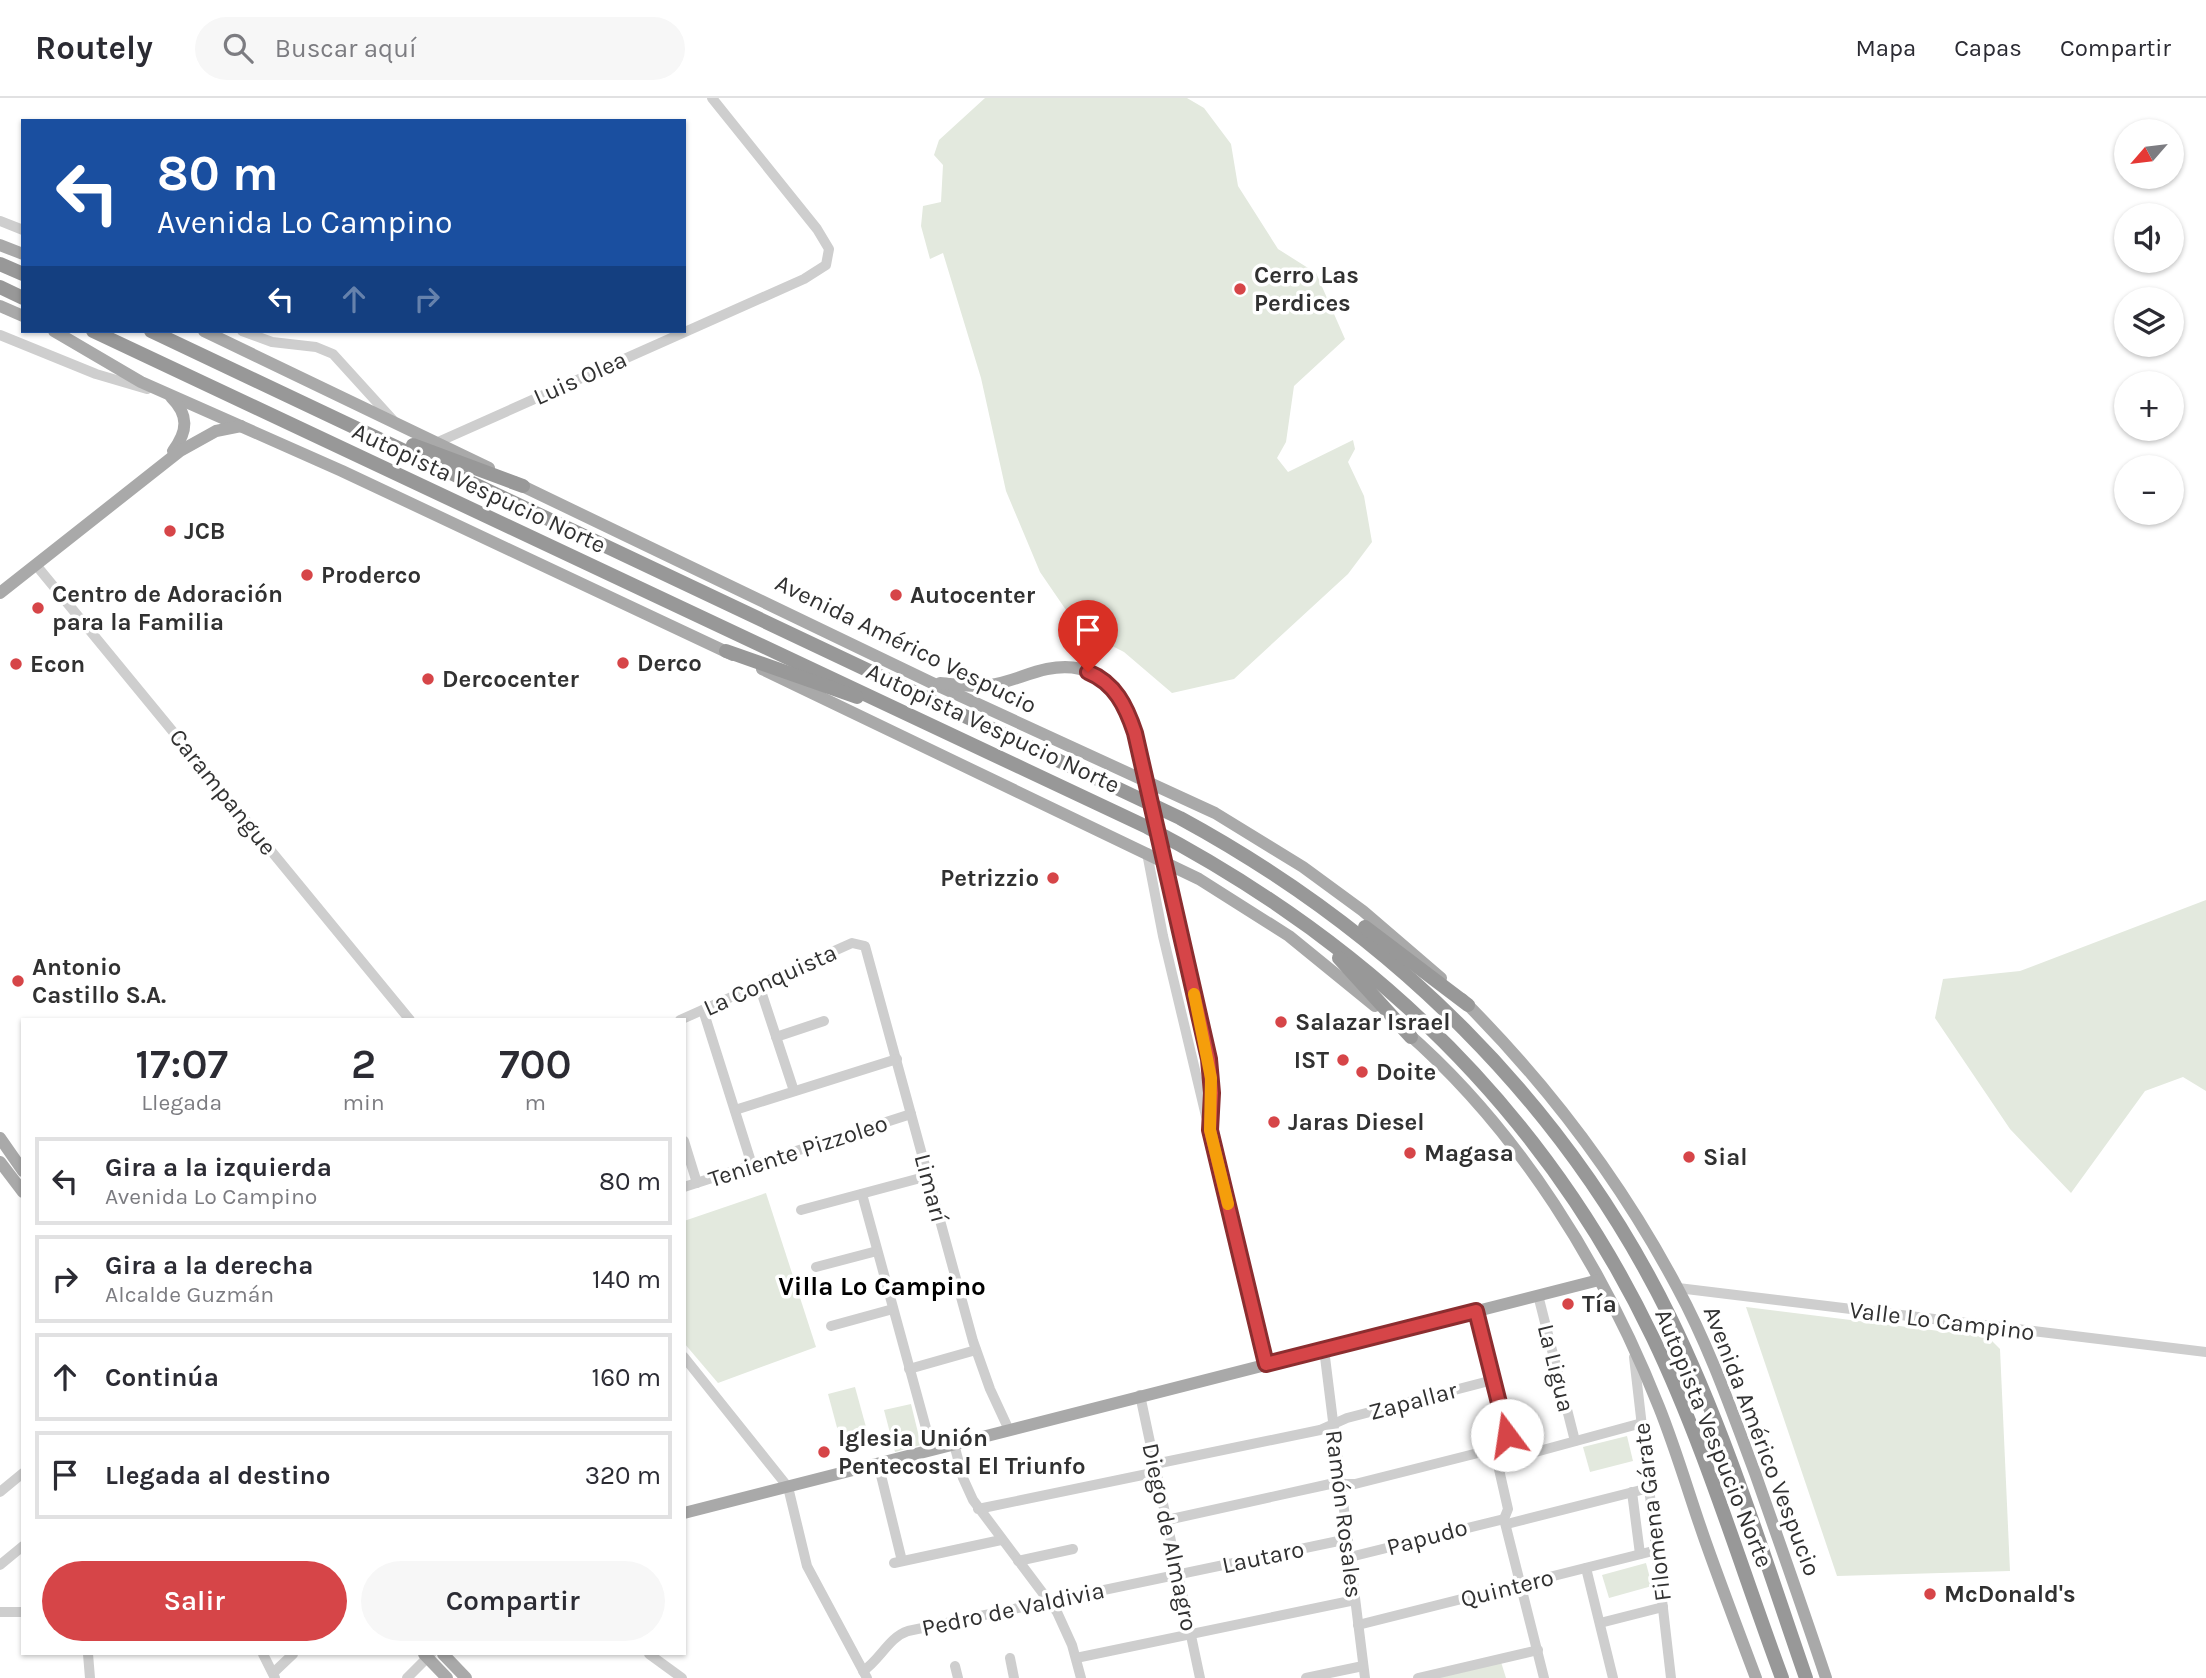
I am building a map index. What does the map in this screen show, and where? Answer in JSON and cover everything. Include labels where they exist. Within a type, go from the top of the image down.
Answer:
[{"type":"highway","points":[[0,264],[21,273]]},
{"type":"highway","points":[[0,287],[21,297]]},
{"type":"highway","name":"Autopista Vespucio Norte","points":[[97,333],[1147,827],[1229,872],[1287,910],[1366,970],[1456,1052],[1520,1126],[1587,1219],[1638,1309],[1668,1371],[1782,1678]]},
{"type":"highway","name":"Autopista Vespucio Norte","points":[[154,333],[1116,786],[1218,839],[1295,886],[1390,959],[1487,1051],[1550,1126],[1610,1211],[1651,1281],[1693,1367],[1744,1501],[1806,1678]]},
{"type":"highway","points":[[347,423],[465,463],[523,486]]},
{"type":"highway","points":[[726,651],[827,688],[901,710]]},
{"type":"highway","points":[[1295,886],[1361,924],[1468,1004]]},
{"type":"highway","points":[[1287,910],[1346,964],[1411,1037]]},
{"type":"main road","points":[[0,246],[21,253]]},
{"type":"main road","points":[[0,306],[21,315]]},
{"type":"main road","points":[[57,333],[129,376],[726,651],[930,752],[1147,853],[1214,888],[1289,936],[1411,1037],[1459,1085],[1508,1143],[1547,1196],[1599,1280],[1633,1346],[1668,1430],[1755,1678]]},
{"type":"main road","name":"Avenida Américo Vespucio","points":[[208,333],[394,420],[523,486],[930,682],[1168,790],[1241,828],[1303,867],[1363,911],[1423,961],[1521,1061],[1577,1130],[1618,1187],[1678,1288],[1727,1397],[1826,1678]]},
{"type":"main road","points":[[164,462],[186,429],[183,413],[169,395]]},
{"type":"main road","points":[[0,593],[164,462],[204,436],[242,426]]},
{"type":"main road","points":[[930,682],[986,686],[1051,668],[1088,672],[1109,685],[1123,703],[1142,763],[1210,1068],[1210,1130],[1266,1364]]},
{"type":"main road","points":[[0,1138],[21,1168]]},
{"type":"main road","points":[[0,1162],[21,1189]]},
{"type":"main road","points":[[686,1512],[1599,1280]]},
{"type":"main road","points":[[428,1655],[447,1678]]},
{"type":"main road","points":[[444,1655],[466,1678]]},
{"type":"street","name":"Luis Olea","points":[[686,332],[804,279],[822,269],[830,256],[817,229],[712,98]]},
{"type":"street","points":[[0,221],[21,229]]},
{"type":"street","name":"Avenida Américo Vespucio","points":[[247,333],[272,342],[316,347],[330,352],[394,420]]},
{"type":"street","name":"Luis Olea","points":[[438,442],[683,333]]},
{"type":"street","points":[[0,335],[96,374],[169,395]]},
{"type":"street","name":"Carampangue","points":[[36,565],[408,1018]]},
{"type":"street","points":[[1147,853],[1163,936],[1210,1130]]},
{"type":"street","name":"La Conquista","points":[[685,1018],[852,943],[862,944]]},
{"type":"street","name":"Limarí","points":[[862,944],[869,953],[976,1350],[1009,1430]]},
{"type":"street","points":[[759,985],[794,1091]]},
{"type":"street","points":[[703,1010],[752,1165]]},
{"type":"street","points":[[776,1037],[824,1020]]},
{"type":"street","points":[[735,1110],[897,1059]]},
{"type":"street","name":"Teniente Pizzoleo","points":[[686,1186],[911,1114]]},
{"type":"street","points":[[686,1147],[697,1183]]},
{"type":"street","points":[[801,1210],[928,1176]]},
{"type":"street","points":[[862,1194],[932,1450]]},
{"type":"street","points":[[816,1267],[877,1251]]},
{"type":"street","name":"Valle Lo Campino","points":[[1678,1288],[2206,1352]]},
{"type":"street","name":"La Ligua","points":[[1538,1295],[1575,1441]]},
{"type":"street","points":[[831,1326],[892,1309]]},
{"type":"street","points":[[1476,1311],[1507,1435],[1498,1465],[1508,1509],[1505,1521],[1545,1678]]},
{"type":"street","name":"Filomena Gárate","points":[[1633,1346],[1671,1678]]},
{"type":"street","name":"Ramón Rosales","points":[[1324,1349],[1365,1678]]},
{"type":"street","points":[[909,1369],[976,1350]]},
{"type":"street","points":[[686,1363],[788,1487],[807,1566],[865,1675]]},
{"type":"street","name":"Zapallar","points":[[978,1509],[1320,1430],[1333,1424],[1493,1380]]},
{"type":"street","name":"Diego de Almagro","points":[[1140,1395],[1200,1678]]},
{"type":"street","points":[[1167,1520],[1341,1484],[1355,1484],[1486,1451],[1521,1456],[1642,1423]]},
{"type":"street","points":[[954,1444],[963,1478],[978,1509],[1050,1602],[1062,1622],[1081,1678]]},
{"type":"street","points":[[878,1463],[898,1562],[1001,1540]]},
{"type":"street","points":[[0,1492],[21,1475]]},
{"type":"street","name":"Papudo","points":[[1350,1557],[1649,1488]]},
{"type":"street","points":[[1632,1492],[1640,1554]]},
{"type":"street","name":"Lautaro","points":[[1178,1574],[1348,1539]]},
{"type":"street","points":[[0,1565],[21,1548]]},
{"type":"street","points":[[1017,1561],[1073,1549]]},
{"type":"street","name":"Quintero","points":[[1358,1625],[1657,1550]]},
{"type":"street","points":[[1586,1568],[1613,1678]]},
{"type":"street","name":"Pedro de Valdivia","points":[[865,1675],[904,1632],[1178,1574]]},
{"type":"street","points":[[1076,1658],[1355,1600]]},
{"type":"street","points":[[1600,1623],[1663,1607]]},
{"type":"street","points":[[0,1612],[21,1612]]},
{"type":"street","points":[[1418,1678],[1538,1650]]},
{"type":"street","points":[[88,1655],[90,1678]]},
{"type":"street","points":[[264,1655],[274,1676],[292,1655]]},
{"type":"street","points":[[407,1678],[428,1655]]},
{"type":"street","points":[[650,1655],[682,1678]]},
{"type":"street","points":[[1010,1658],[1014,1678]]},
{"type":"street","points":[[1306,1678],[1363,1666]]},
{"type":"street","points":[[956,1667],[958,1678]]},
{"type":"shaded area","points":[[985,98],[1187,98],[1204,108],[1231,144],[1238,186],[1278,249],[1316,273],[1345,339],[1294,386],[1286,442],[1277,458],[1288,472],[1353,440],[1355,449],[1348,462],[1364,496],[1372,542],[1348,574],[1234,679],[1172,693],[1124,652],[1079,629],[1040,572],[1006,491],[981,378],[943,253],[930,259],[921,226],[923,206],[941,202],[943,165],[934,155],[939,140]]},
{"type":"shaded area","points":[[2206,900],[2206,1091],[2183,1077],[2145,1091],[2071,1193],[2010,1129],[1935,1018],[1943,979],[2020,971]]},
{"type":"shaded area","points":[[766,1193],[816,1347],[718,1383],[686,1345],[686,1220]]},
{"type":"shaded area","points":[[1746,1307],[1988,1337],[2000,1349],[2010,1571],[1837,1576]]},
{"type":"shaded area","points":[[855,1387],[866,1427],[839,1435],[828,1394]]},
{"type":"shaded area","points":[[911,1404],[921,1445],[895,1452],[884,1410]]},
{"type":"shaded area","points":[[1627,1436],[1633,1461],[1590,1472],[1583,1447]]},
{"type":"shaded area","points":[[1646,1563],[1652,1586],[1609,1598],[1602,1575]]},
{"type":"shaded area","points":[[1501,1662],[1506,1678],[1434,1678]]},
{"type":"slow traffic","points":[[1194,994],[1209,1059],[1212,1093],[1210,1130],[1228,1204]]},
{"type":"place","name":"Cerro Las Perdices","points":[[1240,289]]},
{"type":"place","name":"JCB","points":[[170,531]]},
{"type":"place","name":"Proderco","points":[[307,575]]},
{"type":"place","name":"Autocenter","points":[[896,595]]},
{"type":"place","name":"Centro de Adoración para la Familia","points":[[38,608]]},
{"type":"place","name":"Derco","points":[[623,663]]},
{"type":"place","name":"Econ","points":[[16,664]]},
{"type":"place","name":"Dercocenter","points":[[428,679]]},
{"type":"place","name":"Petrizzio","points":[[1053,878]]},
{"type":"place","name":"Antonio Castillo S.A.","points":[[18,981]]},
{"type":"place","name":"Salazar Israel","points":[[1281,1022]]},
{"type":"place","name":"IST","points":[[1343,1060]]},
{"type":"place","name":"Doite","points":[[1362,1072]]},
{"type":"place","name":"Jaras Diesel","points":[[1274,1122]]},
{"type":"place","name":"Magasa","points":[[1410,1153]]},
{"type":"place","name":"Sial","points":[[1689,1157]]},
{"type":"place","name":"Tía","points":[[1568,1304]]},
{"type":"place","name":"Iglesia Unión Pentecostal El Triunfo","points":[[824,1452]]},
{"type":"place","name":"McDonald's","points":[[1930,1594]]},
{"type":"district","name":"Villa Lo Campino","points":[[882,1286]]},
{"type":"route","points":[[1088,672],[1104,681],[1119,696],[1135,733],[1209,1059],[1212,1093],[1210,1130],[1266,1364],[1476,1311],[1507,1435]]}]
